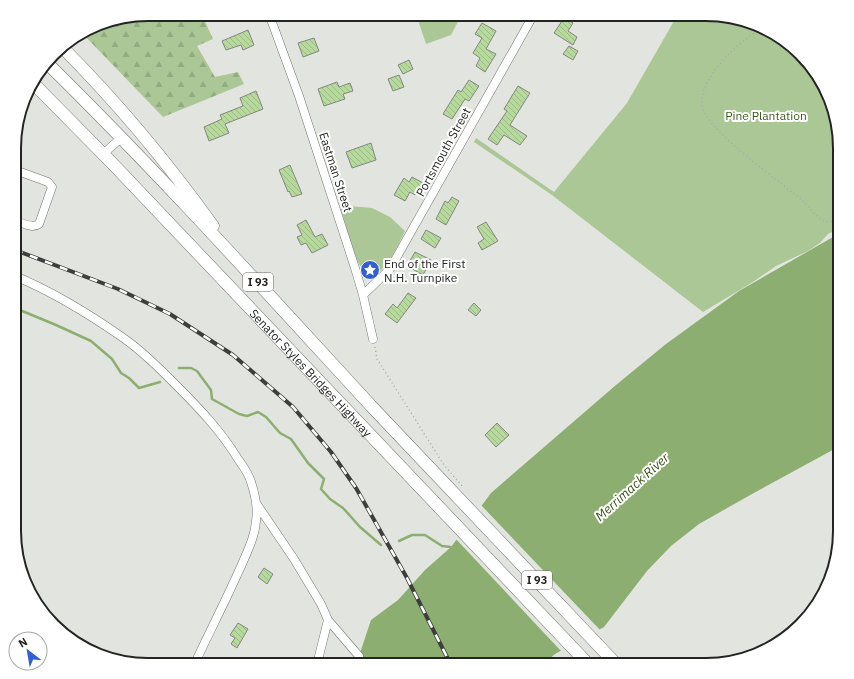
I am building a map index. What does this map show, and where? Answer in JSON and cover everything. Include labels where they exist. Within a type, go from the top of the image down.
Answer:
[{"type":"highway","points":[[66,51],[86,70],[132,121],[188,191],[242,265]]},
{"type":"highway","name":"I 93","points":[[51,67],[242,265],[464,505],[610,658]]},
{"type":"highway","name":"Senator Styles Bridges Highway","points":[[37,87],[103,154],[582,658]]},
{"type":"street","name":"Eastman Street","points":[[272,21],[299,96],[363,295],[373,339]]},
{"type":"street","name":"Portsmouth Street","points":[[363,295],[390,269],[530,21]]},
{"type":"street","points":[[103,154],[121,138]]},
{"type":"street","points":[[21,172],[48,182],[52,188],[39,224],[36,226],[31,226],[21,223]]},
{"type":"street","points":[[21,279],[82,311],[123,338],[153,362],[195,404],[232,449],[248,474],[252,483],[256,502],[256,521],[252,540],[197,658]]},
{"type":"street","points":[[256,502],[294,559],[321,604],[328,620],[359,656]]},
{"type":"street","points":[[318,658],[328,620]]},
{"type":"path","points":[[756,32],[729,54],[710,77],[703,91],[702,106],[706,116],[713,126],[728,141],[805,202],[823,221],[833,222]]},
{"type":"path","points":[[373,339],[377,359],[392,384],[444,466],[464,488]]},
{"type":"green space","points":[[148,21],[205,21],[213,39],[197,46],[215,77],[238,72],[244,84],[163,117],[86,37],[107,28],[124,23]]},
{"type":"green space","points":[[418,21],[458,21],[451,35],[426,44]]},
{"type":"green space","name":"Pine Plantation","points":[[674,21],[714,21],[730,23],[754,31],[776,42],[790,53],[807,71],[816,85],[829,115],[833,140],[833,232],[808,251],[776,266],[753,282],[703,312],[552,195],[474,142],[476,138],[554,192],[627,103]]},
{"type":"green space","points":[[350,206],[372,208],[390,217],[405,231],[391,258],[378,272],[370,273],[365,271],[361,267],[355,255],[341,209]]},
{"type":"water","name":"Merrimack River","points":[[833,237],[833,450],[699,524],[671,546],[647,571],[604,627],[550,658],[357,658],[371,620],[398,600],[425,570],[451,547],[491,493],[666,344],[739,291]]},
{"type":"pier","points":[[480,504],[601,631],[562,652],[455,538]]},
{"type":"building","points":[[562,21],[569,21],[573,23],[568,31],[577,37],[573,45],[554,33]]},
{"type":"building","points":[[482,23],[496,31],[486,49],[496,54],[485,72],[476,66],[480,58],[473,53],[482,38],[475,34]]},
{"type":"building","points":[[248,30],[254,45],[243,50],[241,45],[226,50],[222,41]]},
{"type":"building","points":[[314,38],[319,51],[303,57],[298,43]]},
{"type":"building","points":[[569,46],[578,51],[573,60],[563,54]]},
{"type":"building","points":[[409,60],[413,69],[403,74],[398,65]]},
{"type":"building","points":[[399,75],[404,87],[393,91],[388,79]]},
{"type":"building","points":[[469,80],[479,86],[469,101],[465,99],[452,119],[443,114],[458,90],[461,92]]},
{"type":"building","points":[[337,82],[339,87],[350,83],[353,91],[343,94],[345,99],[324,106],[318,89]]},
{"type":"building","points":[[518,86],[530,93],[510,125],[527,136],[520,145],[504,135],[497,145],[488,139],[507,111],[504,109]]},
{"type":"building","points":[[256,91],[263,109],[225,124],[229,133],[209,141],[204,127],[222,119],[220,115],[243,106],[240,98]]},
{"type":"building","points":[[371,143],[376,160],[352,168],[346,152]]},
{"type":"building","points":[[290,165],[302,194],[292,197],[289,191],[288,192],[279,170]]},
{"type":"building","points":[[412,177],[423,183],[415,195],[410,192],[405,201],[394,195],[404,178],[409,182]]},
{"type":"building","points":[[452,197],[459,201],[446,225],[436,219],[445,201],[448,203]]},
{"type":"building","points":[[306,220],[315,237],[322,234],[328,245],[312,253],[306,243],[301,245],[297,237],[302,235],[297,225]]},
{"type":"building","points":[[486,222],[498,241],[482,250],[478,243],[484,239],[477,227]]},
{"type":"building","points":[[426,230],[441,238],[435,248],[421,239]]},
{"type":"building","points":[[415,252],[431,260],[423,275],[407,266]]},
{"type":"building","points":[[408,293],[416,298],[397,323],[385,314],[393,304],[397,308]]},
{"type":"building","points":[[474,303],[481,310],[476,316],[468,310]]},
{"type":"building","points":[[497,423],[509,435],[496,447],[485,435]]},
{"type":"building","points":[[264,568],[273,574],[267,584],[258,577]]},
{"type":"building","points":[[238,623],[248,629],[237,648],[231,644],[235,638],[230,635]]},
{"type":"waterway","points":[[21,310],[91,341],[112,359],[121,373],[129,378],[139,388],[160,382]]},
{"type":"waterway","points":[[179,368],[191,368],[197,371],[211,390],[212,399],[239,414],[247,416],[258,412],[266,417],[280,433],[291,439],[308,463],[324,479],[321,489],[381,545]]},
{"type":"waterway","points":[[399,541],[412,535],[425,535],[442,546],[451,547],[452,549]]},
{"type":"railway","points":[[21,252],[118,289],[170,314],[233,355],[293,407],[331,452],[356,488],[407,578],[447,658]]},
{"type":"place","name":"End of the First N.H. Turnpike","points":[[370,270]]}]
